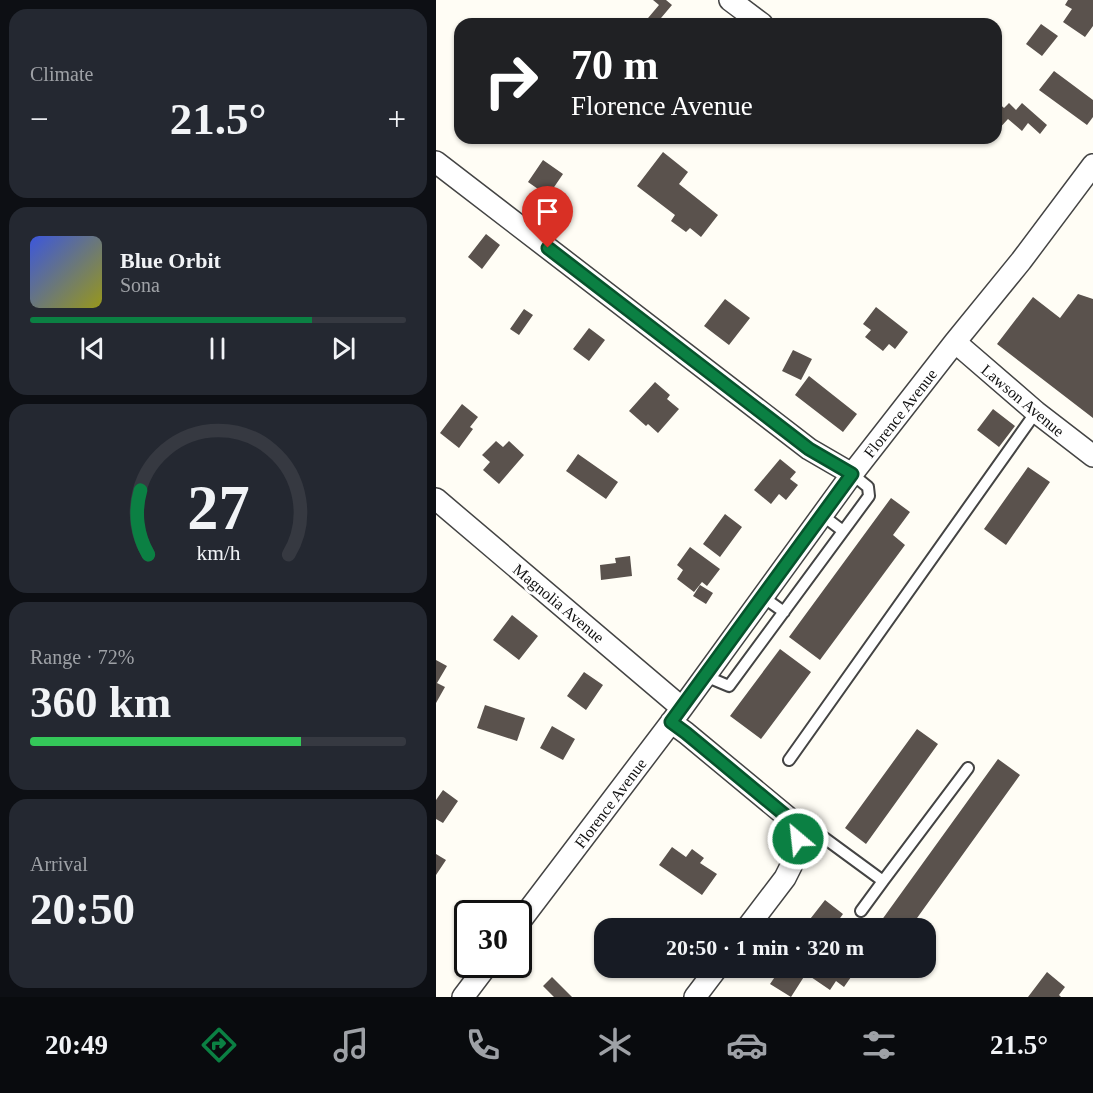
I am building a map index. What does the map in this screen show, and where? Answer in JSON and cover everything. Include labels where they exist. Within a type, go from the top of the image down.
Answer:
[{"type":"street","points":[[730,0],[754,18]]},
{"type":"street","points":[[436,162],[809,449],[852,474]]},
{"type":"street","name":"Florence Avenue","points":[[532,905],[705,676],[852,474],[1021,261],[1093,165]]},
{"type":"street","name":"Lawson Avenue","points":[[955,342],[1036,412],[1093,456]]},
{"type":"street","name":"Magnolia Avenue","points":[[436,499],[676,715],[686,733],[797,825]]},
{"type":"street","points":[[755,918],[785,878],[798,852],[797,825]]},
{"type":"street","points":[[463,997],[477,978]]},
{"type":"street","points":[[695,997],[709,978]]},
{"type":"lane","points":[[789,760],[1036,412]]},
{"type":"lane","points":[[705,676],[729,686],[869,496],[868,487],[852,474]]},
{"type":"lane","points":[[822,515],[843,531]]},
{"type":"lane","points":[[763,597],[784,612]]},
{"type":"lane","points":[[861,911],[968,768]]},
{"type":"lane","points":[[797,825],[823,837],[883,881]]},
{"type":"building","points":[[653,0],[666,0],[672,5],[661,18],[648,18],[659,5]]},
{"type":"building","points":[[1068,0],[1093,0],[1093,26],[1085,37],[1063,22],[1072,9],[1065,5]]},
{"type":"building","points":[[1041,24],[1058,36],[1042,56],[1026,44]]},
{"type":"building","points":[[1054,71],[1093,100],[1093,117],[1087,125],[1039,90]]},
{"type":"building","points":[[1009,103],[1016,110],[1022,103],[1047,125],[1040,134],[1028,123],[1022,131],[1008,119],[1002,126],[1002,106],[1004,108]]},
{"type":"building","points":[[663,152],[688,172],[679,184],[718,215],[701,237],[690,228],[686,232],[671,221],[675,215],[637,186]]},
{"type":"building","points":[[543,160],[563,174],[548,196],[528,182]]},
{"type":"building","points":[[486,234],[500,245],[482,269],[468,257]]},
{"type":"building","points":[[1078,294],[1093,299],[1093,418],[997,344],[1033,297],[1060,318]]},
{"type":"building","points":[[725,299],[750,318],[729,345],[704,326]]},
{"type":"building","points":[[876,307],[908,332],[895,349],[889,344],[883,351],[865,337],[871,330],[863,324]]},
{"type":"building","points":[[524,309],[533,315],[519,335],[510,329]]},
{"type":"building","points":[[589,328],[605,340],[589,361],[573,349]]},
{"type":"building","points":[[793,350],[812,359],[801,380],[782,371]]},
{"type":"building","points":[[809,376],[857,414],[843,432],[795,395]]},
{"type":"building","points":[[655,382],[670,395],[667,399],[679,409],[658,433],[629,411]]},
{"type":"building","points":[[462,404],[478,417],[470,427],[473,429],[459,448],[440,433]]},
{"type":"building","points":[[993,409],[1015,426],[999,447],[977,430]]},
{"type":"building","points":[[496,441],[503,447],[509,441],[524,455],[499,484],[483,470],[490,462],[482,455]]},
{"type":"building","points":[[578,454],[618,482],[606,499],[566,471]]},
{"type":"building","points":[[780,459],[796,472],[790,479],[798,485],[786,500],[779,494],[771,504],[754,490]]},
{"type":"building","points":[[1028,467],[1050,482],[1006,545],[984,529]]},
{"type":"building","points":[[891,498],[910,512],[893,535],[905,545],[820,660],[789,637]]},
{"type":"building","points":[[725,514],[742,527],[720,557],[703,544]]},
{"type":"building","points":[[690,547],[720,569],[707,586],[702,582],[694,592],[677,579],[683,570],[677,565]]},
{"type":"building","points":[[630,556],[632,576],[601,580],[600,565],[616,563],[615,558]]},
{"type":"building","points":[[700,585],[713,593],[706,604],[693,596]]},
{"type":"building","points":[[512,615],[538,636],[519,660],[493,640]]},
{"type":"building","points":[[780,649],[811,672],[761,739],[730,716]]},
{"type":"building","points":[[436,660],[447,666],[437,683],[445,687],[436,703]]},
{"type":"building","points":[[584,672],[603,685],[586,710],[567,696]]},
{"type":"building","points":[[485,705],[525,718],[517,741],[477,728]]},
{"type":"building","points":[[552,726],[575,739],[563,760],[540,748]]},
{"type":"building","points":[[917,729],[938,744],[866,844],[845,828]]},
{"type":"building","points":[[998,759],[1020,775],[917,918],[883,918]]},
{"type":"building","points":[[443,790],[458,801],[443,823],[436,819],[436,800]]},
{"type":"building","points":[[672,847],[686,857],[692,849],[704,858],[700,863],[717,874],[702,895],[659,865]]},
{"type":"building","points":[[436,854],[446,860],[436,875]]},
{"type":"building","points":[[825,900],[843,914],[840,918],[811,918]]},
{"type":"building","points":[[1047,972],[1065,987],[1059,995],[1061,997],[1028,997]]},
{"type":"building","points":[[552,977],[572,997],[554,997],[543,986]]},
{"type":"building","points":[[774,978],[803,978],[791,997],[770,984]]},
{"type":"building","points":[[812,978],[850,978],[844,987],[836,981],[830,990]]},
{"type":"route","points":[[548,248],[809,449],[852,474],[671,722],[797,825],[798,839]]}]
